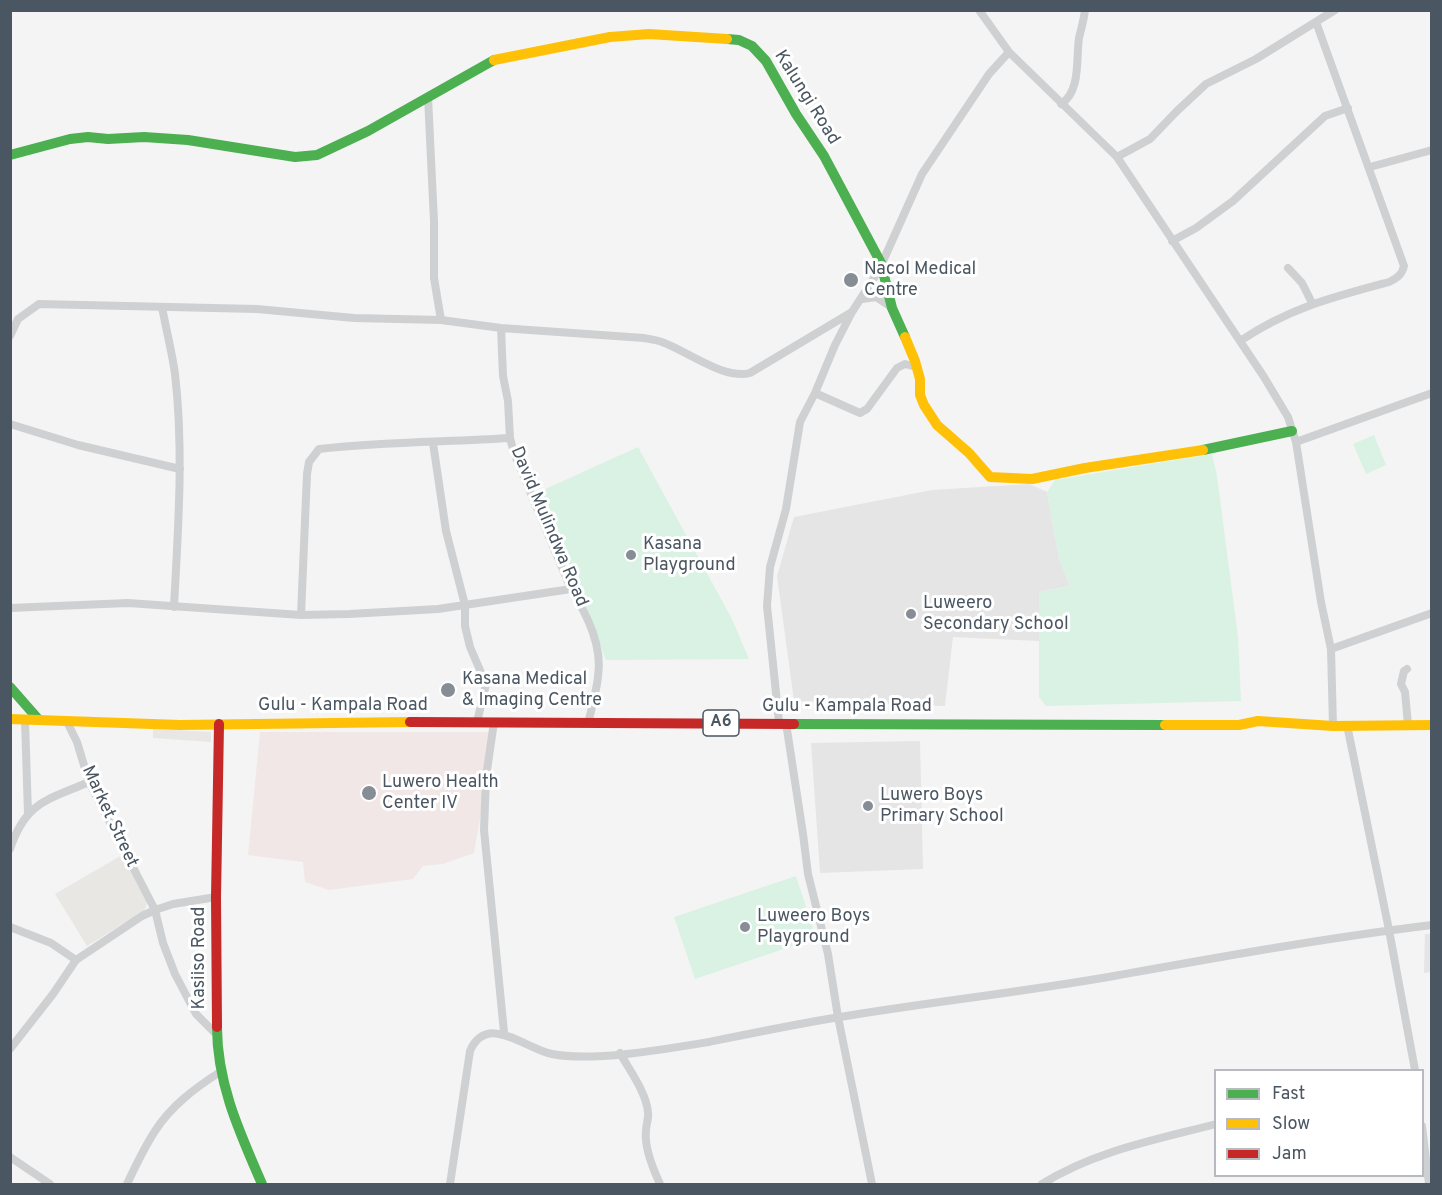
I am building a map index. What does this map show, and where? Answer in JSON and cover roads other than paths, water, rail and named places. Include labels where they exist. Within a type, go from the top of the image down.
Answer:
[{"type":"main road","name":"Kalungi Road","points":[[10,155],[70,139],[88,137],[188,140],[295,157],[317,155],[368,131],[492,61],[610,37],[649,34],[740,40],[752,46],[766,61],[796,114],[824,156],[881,262],[892,308],[920,379],[920,395],[938,425],[969,453],[987,475],[995,479],[1032,479],[1085,468],[1205,450],[1292,430]]},
{"type":"main road","points":[[10,687],[39,720]]},
{"type":"main road","name":"Gulu - Kampala Road","points":[[10,719],[219,724],[782,722],[1239,725],[1258,721],[1333,726],[1431,725]]},
{"type":"main road","name":"Kasiiso Road","points":[[219,724],[216,897],[219,1072],[243,1142],[262,1185]]},
{"type":"street","points":[[979,10],[1009,52],[1117,157],[1288,417],[1296,442],[1321,602],[1331,649],[1333,726]]},
{"type":"street","points":[[1061,104],[1071,92],[1074,82],[1079,36],[1085,10]]},
{"type":"street","points":[[1117,157],[1150,139],[1206,84],[1256,58],[1335,10]]},
{"type":"street","points":[[1240,341],[1284,314],[1312,303],[1389,282],[1403,271],[1404,266],[1370,167],[1316,21]]},
{"type":"street","points":[[872,1185],[838,1017],[828,954],[807,874],[803,834],[782,722],[767,606],[770,567],[786,509],[800,422],[835,345],[852,312],[873,282],[922,174],[982,83],[1009,52]]},
{"type":"street","points":[[428,97],[434,221],[434,278],[441,320]]},
{"type":"street","points":[[1172,241],[1196,228],[1233,201],[1325,116],[1348,108]]},
{"type":"street","points":[[1370,167],[1431,150]]},
{"type":"street","points":[[1288,268],[1306,290],[1312,303]]},
{"type":"street","points":[[861,299],[876,297],[892,308]]},
{"type":"street","points":[[10,336],[18,319],[39,304],[257,309],[354,318],[441,320],[501,328],[644,338],[662,342],[728,372],[743,375],[852,312]]},
{"type":"street","points":[[162,307],[175,373],[180,469],[174,607]]},
{"type":"street","name":"David Mulindwa Road","points":[[501,328],[501,352],[508,401],[510,438],[519,468],[571,589],[590,625],[597,650],[598,677],[588,723]]},
{"type":"street","points":[[815,393],[860,413],[867,409],[899,366],[905,364],[916,367]]},
{"type":"street","points":[[1296,442],[1431,393]]},
{"type":"street","points":[[10,424],[78,445],[180,469]]},
{"type":"street","points":[[301,615],[307,474],[309,462],[318,448],[510,438]]},
{"type":"street","points":[[433,443],[446,531],[465,605],[465,626],[470,647],[486,684],[477,722]]},
{"type":"street","points":[[10,608],[128,603],[301,615],[349,614],[465,605],[571,589]]},
{"type":"street","points":[[1331,649],[1431,613]]},
{"type":"street","points":[[1407,669],[1404,671],[1401,684],[1405,692],[1408,725]]},
{"type":"street","points":[[25,720],[28,814]]},
{"type":"street","name":"Market Street","points":[[67,722],[77,742],[89,782],[154,910],[162,943],[175,974],[196,1014],[217,1035]]},
{"type":"street","points":[[494,722],[486,777],[484,830],[504,1032]]},
{"type":"street","points":[[1347,725],[1415,1069]]},
{"type":"street","points":[[10,849],[21,822],[28,814],[49,798],[89,782]]},
{"type":"street","points":[[10,1049],[76,960],[154,910],[172,904],[216,897]]},
{"type":"street","points":[[450,1185],[470,1050],[477,1039],[483,1036],[504,1032],[532,1048],[554,1055],[584,1057],[689,1045],[838,1017],[1431,925]]},
{"type":"street","points":[[10,927],[51,943],[76,960]]},
{"type":"street","points":[[620,1053],[635,1078],[646,1105],[648,1119],[646,1138],[653,1171],[660,1185]]},
{"type":"street","points":[[127,1185],[155,1131],[168,1113],[201,1084],[219,1072]]},
{"type":"street","points":[[1042,1185],[1066,1170],[1107,1153],[1214,1124]]},
{"type":"street","points":[[1425,1133],[1429,1185]]},
{"type":"street","points":[[10,1157],[50,1185]]},
{"type":"place","name":"Nacol Medical Centre","points":[[851,280]]},
{"type":"place","name":"Kasana Playground","points":[[631,555]]},
{"type":"place","name":"Luweero Secondary School","points":[[911,614]]},
{"type":"place","name":"Kasana Medical & Imaging Centre","points":[[448,690]]},
{"type":"place","name":"Luwero Health Center IV","points":[[369,793]]},
{"type":"place","name":"Luwero Boys Primary School","points":[[868,806]]},
{"type":"place","name":"Luweero Boys Playground","points":[[745,927]]}]
